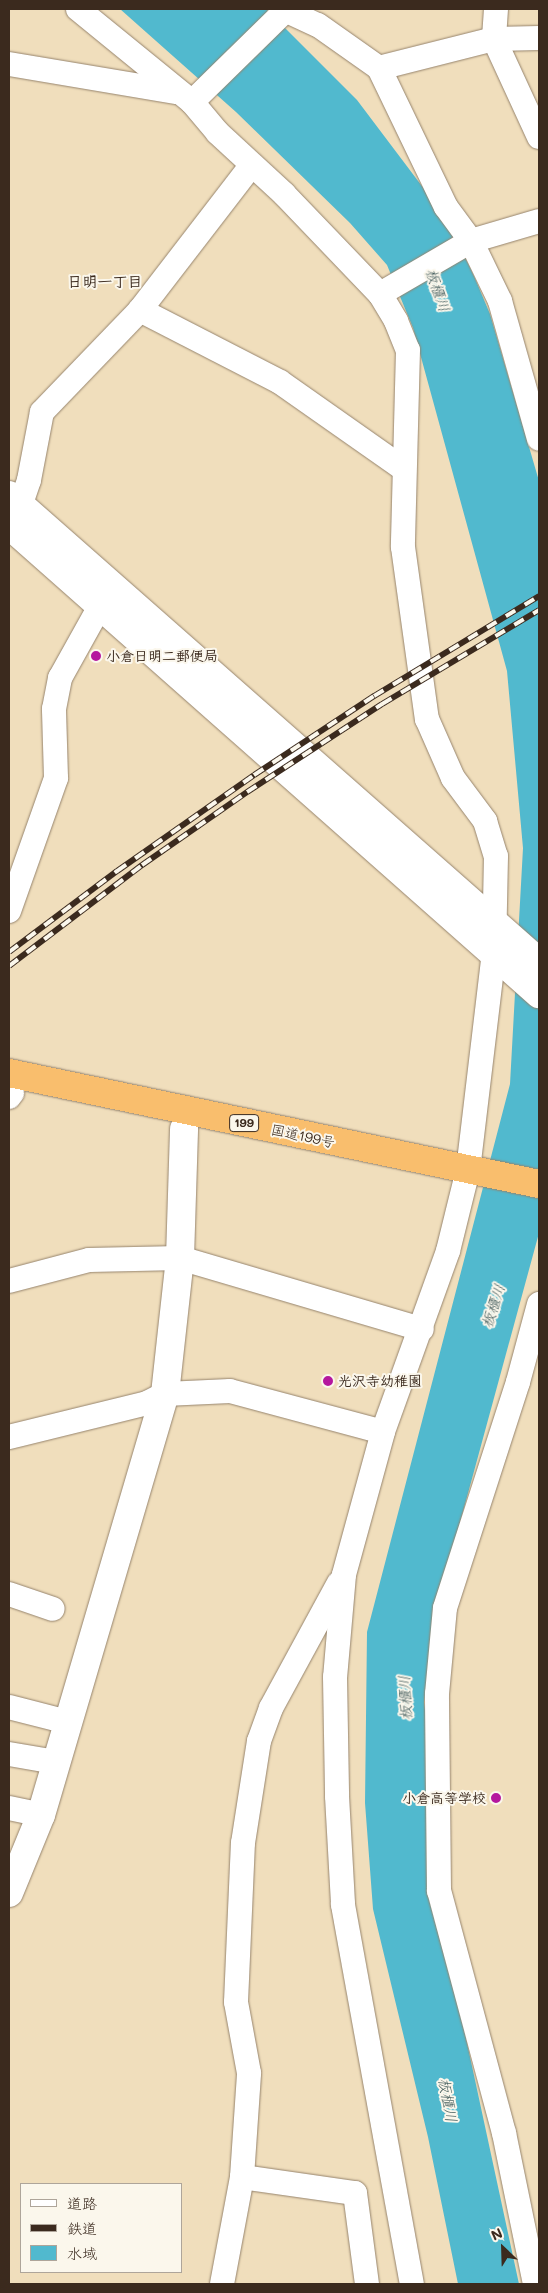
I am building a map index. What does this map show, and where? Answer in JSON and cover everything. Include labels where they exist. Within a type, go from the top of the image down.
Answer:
[{"type":"highway","name":"国道199号","points":[[9,1089],[472,1178],[539,1200]]},
{"type":"highway","name":"国道199号","points":[[9,1089],[184,1129],[472,1178],[539,1184]]},
{"type":"street","points":[[78,9],[192,95],[251,166],[388,290],[396,322],[408,350],[403,547],[427,718],[452,778],[485,821],[496,856],[502,944],[472,1178],[422,1329],[383,1432],[344,1575],[335,1677],[337,1796],[343,1904],[412,2284]]},
{"type":"street","points":[[496,9],[494,39],[538,131]]},
{"type":"street","points":[[192,95],[282,13],[318,25],[379,68],[446,207],[500,301],[539,439]]},
{"type":"street","points":[[379,68],[494,39],[539,38]]},
{"type":"street","points":[[9,64],[192,95]]},
{"type":"street","points":[[251,166],[140,310],[42,412],[29,480],[12,518],[106,595],[502,944],[539,994]]},
{"type":"street","points":[[388,290],[468,243],[539,221]]},
{"type":"street","points":[[140,310],[280,382],[404,469]]},
{"type":"street","points":[[9,911],[56,778],[54,709],[60,678],[106,595]]},
{"type":"street","points":[[502,944],[539,962]]},
{"type":"street","points":[[9,1893],[41,1815],[165,1394],[180,1258],[184,1129]]},
{"type":"street","points":[[9,1281],[89,1260],[180,1258],[422,1329]]},
{"type":"street","points":[[535,2284],[504,2133],[439,1891],[436,1694],[445,1608],[518,1382],[539,1304]]},
{"type":"street","points":[[11,1442],[147,1403],[165,1394],[230,1390],[383,1432]]},
{"type":"street","points":[[222,2284],[242,2177],[249,2072],[236,1992],[243,1843],[259,1741],[271,1708],[344,1575]]},
{"type":"street","points":[[9,1594],[53,1610]]},
{"type":"street","points":[[9,1707],[68,1722]]},
{"type":"street","points":[[9,1754],[56,1762]]},
{"type":"street","points":[[9,1808],[41,1815]]},
{"type":"street","points":[[242,2177],[355,2193],[367,2284]]},
{"type":"water","name":"板櫃川","points":[[120,9],[266,9],[357,100],[446,218],[474,276],[490,314],[539,481],[539,1233],[455,1541],[434,1629],[424,1702],[464,2029],[519,2284],[458,2284],[428,2137],[373,1909],[365,1803],[367,1632],[510,1084],[523,848],[507,671],[413,328],[387,265],[350,223],[236,112]]},
{"type":"railway","points":[[9,952],[117,871],[254,775],[374,696],[539,596]]},
{"type":"railway","points":[[9,966],[142,865],[247,792],[382,704],[539,610]]},
{"type":"place","name":"小倉日明二郵便局","points":[[96,656]]},
{"type":"place","name":"光沢寺幼稚園","points":[[328,1381]]},
{"type":"place","name":"小倉高等学校","points":[[496,1798]]},
{"type":"district","name":"日明一丁目","points":[[105,282]]}]
